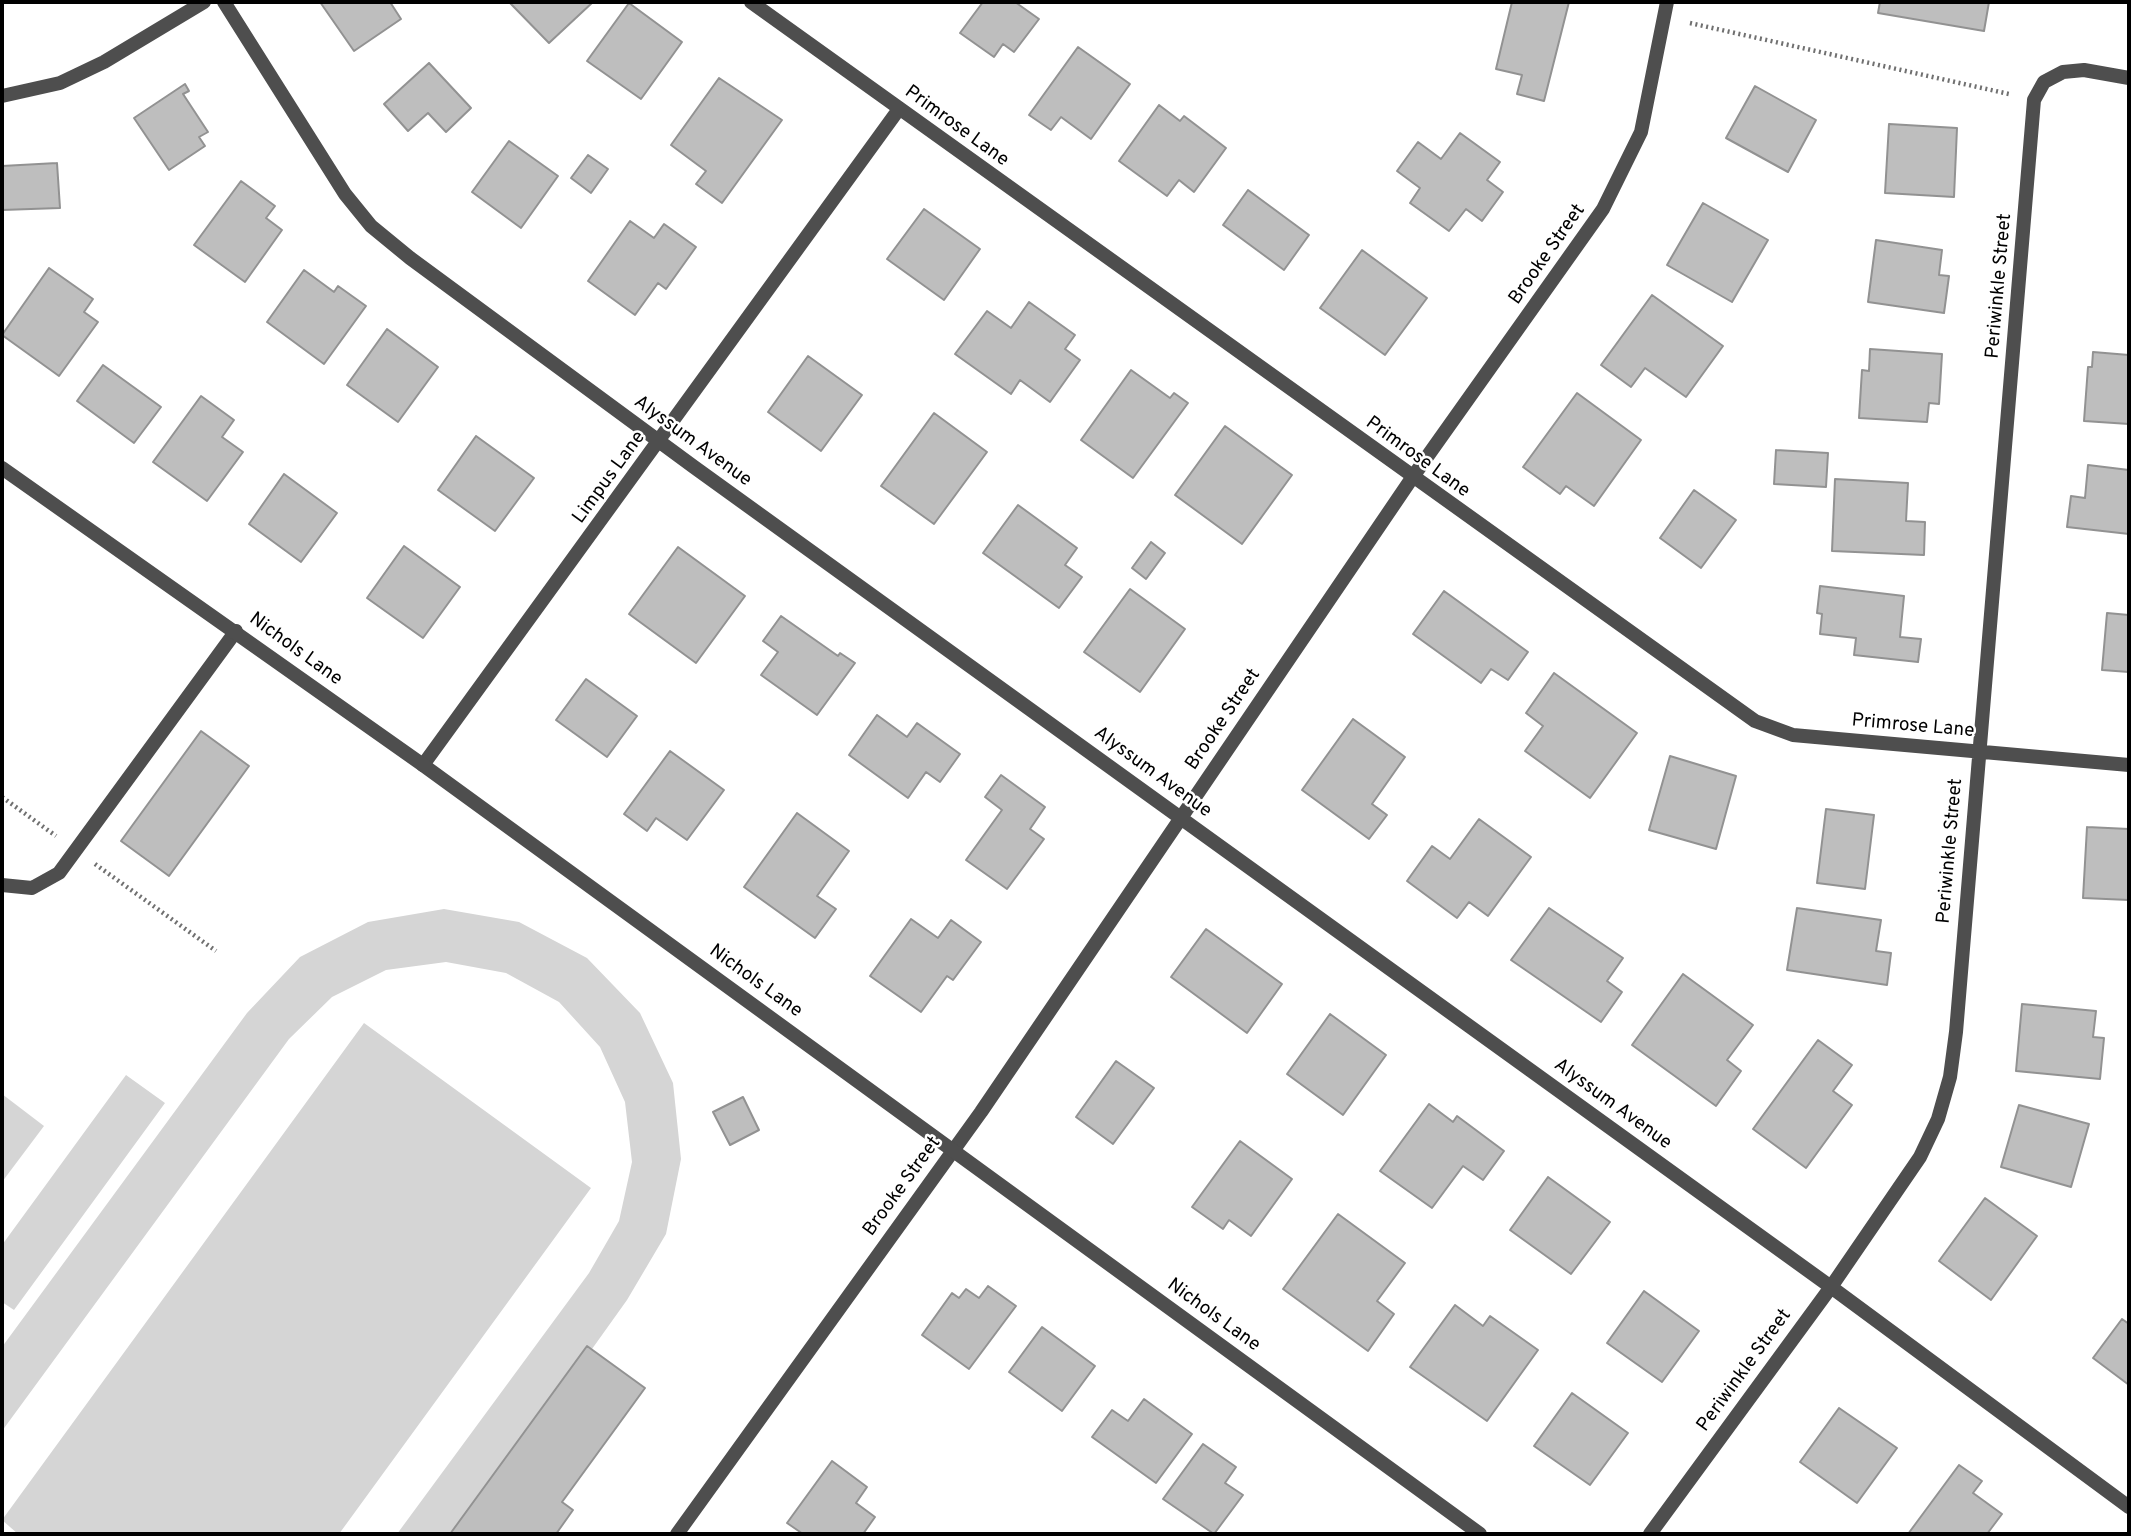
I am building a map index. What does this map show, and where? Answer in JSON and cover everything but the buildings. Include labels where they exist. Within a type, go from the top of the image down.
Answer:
[{"type":"street","points":[[2,96],[60,83],[104,62],[204,2]]},
{"type":"street","name":"Alyssum Avenue","points":[[224,2],[345,194],[371,226],[660,442],[1831,1287],[2129,1507]]},
{"type":"street","name":"Primrose Lane","points":[[751,2],[1412,478],[1755,721],[1793,735],[2129,765]]},
{"type":"street","name":"Brooke Street","points":[[677,1534],[953,1151],[1412,478],[1603,209],[1641,132],[1667,2]]},
{"type":"street","name":"Periwinkle Street","points":[[1650,1534],[1831,1287],[1920,1157],[1938,1119],[1950,1077],[2034,100],[2044,82],[2063,72],[2084,70],[2129,78]]},
{"type":"street","name":"Limpus Lane","points":[[424,765],[899,109]]},
{"type":"street","name":"Nichols Lane","points":[[2,468],[424,765],[1480,1534]]},
{"type":"street","points":[[2,885],[32,888],[59,873],[236,631]]},
{"type":"path","points":[[1665,19],[2034,100]]},
{"type":"path","points":[[2,797],[216,951]]},
{"type":"shaded area","points":[[444,909],[519,922],[587,958],[640,1013],[673,1083],[681,1159],[666,1234],[627,1300],[592,1349],[587,1346],[450,1534],[397,1534],[589,1273],[619,1221],[632,1162],[625,1102],[600,1047],[559,1002],[506,973],[446,962],[386,970],[332,997],[289,1039],[2,1431],[2,1347],[247,1013],[300,957],[368,922]]},
{"type":"shaded area","points":[[364,1023],[591,1188],[339,1534],[18,1534],[2,1520]]},
{"type":"shaded area","points":[[126,1075],[165,1103],[14,1310],[2,1302],[2,1245]]},
{"type":"shaded area","points":[[2,1094],[44,1126],[2,1182]]}]
